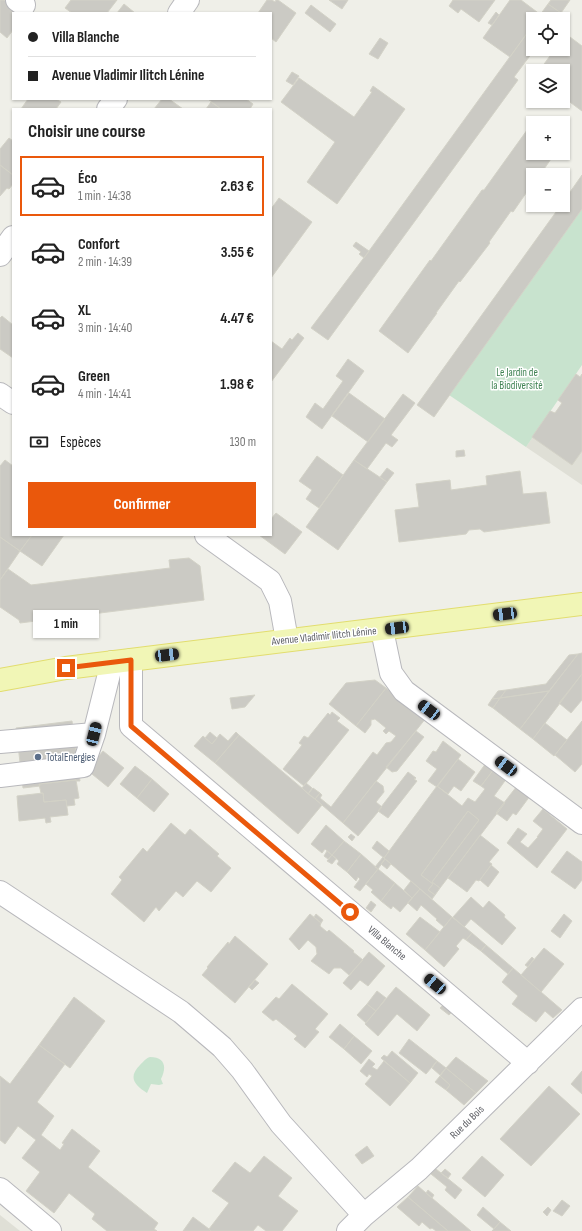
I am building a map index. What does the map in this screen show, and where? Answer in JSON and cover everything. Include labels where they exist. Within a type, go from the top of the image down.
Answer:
[{"type":"main road","name":"Avenue Vladimir Ilitch Lénine","points":[[0,680],[66,668],[582,604]]},
{"type":"main road","name":"Avenue Vladimir Ilitch Lénine","points":[[0,672],[66,668]]},
{"type":"street","points":[[180,12],[188,0]]},
{"type":"street","points":[[109,108],[115,100]]},
{"type":"street","points":[[0,255],[12,238]]},
{"type":"street","points":[[0,394],[12,402]]},
{"type":"street","points":[[207,536],[270,581],[280,601],[287,640]]},
{"type":"street","points":[[382,630],[391,674],[404,691],[582,823]]},
{"type":"street","points":[[0,776],[83,766],[121,661]]},
{"type":"street","name":"Villa Blanche","points":[[121,661],[131,726],[528,1063]]},
{"type":"street","points":[[0,742],[94,734]]},
{"type":"street","points":[[0,892],[181,1012],[208,1034],[222,1047],[242,1070],[281,1124],[344,1191],[364,1215]]},
{"type":"street","name":"Rue du Bois","points":[[348,1231],[364,1215],[419,1169],[582,1009]]},
{"type":"street","points":[[0,1189],[50,1231]]},
{"type":"shaded area","points":[[576,374],[580,377],[582,374],[582,485],[526,447],[550,411],[555,413],[562,403],[558,400]]},
{"type":"shaded area","points":[[0,1215],[20,1231],[0,1231]]},
{"type":"green space","name":"Le Jardin de la Biodiversité","points":[[582,209],[582,365],[526,447],[449,395]]},
{"type":"green space","points":[[155,1057],[162,1061],[164,1070],[161,1079],[163,1084],[151,1084],[147,1093],[136,1084],[134,1080],[134,1073],[147,1058]]},
{"type":"building","points":[[0,0],[4,0],[19,12],[12,12],[12,31],[7,38],[0,32]]},
{"type":"building","points":[[71,0],[117,0],[108,12],[71,12],[65,8]]},
{"type":"building","points":[[267,0],[272,0],[275,2],[278,0],[296,13],[276,42],[272,39],[272,12],[259,12]]},
{"type":"building","points":[[329,0],[348,0],[342,9]]},
{"type":"building","points":[[453,0],[495,0],[479,22],[461,9],[458,13],[449,6]]},
{"type":"building","points":[[510,0],[521,0],[537,12],[526,12],[526,35],[510,57],[483,38]]},
{"type":"building","points":[[551,0],[570,0],[562,12],[548,4]]},
{"type":"building","points":[[124,4],[134,12],[118,12]]},
{"type":"building","points":[[548,4],[560,12],[542,12]]},
{"type":"building","points":[[311,5],[336,24],[330,32],[305,13]]},
{"type":"building","points":[[496,12],[499,15],[492,25],[488,23]]},
{"type":"building","points":[[526,35],[526,56],[530,56],[514,77],[518,80],[328,340],[311,328],[369,251]]},
{"type":"building","points":[[570,37],[582,46],[582,111],[570,102],[570,64],[544,64],[550,56],[570,56]]},
{"type":"building","points":[[380,38],[388,43],[378,59],[369,54]]},
{"type":"building","points":[[292,72],[299,76],[293,85],[286,81]]},
{"type":"building","points":[[299,78],[354,117],[372,92],[370,91],[373,86],[405,109],[337,204],[307,182],[335,142],[281,102]]},
{"type":"building","points":[[27,100],[58,100],[61,102],[57,108],[22,108]]},
{"type":"building","points":[[161,100],[170,100],[182,108],[155,108]]},
{"type":"building","points":[[209,100],[247,100],[253,104],[251,108],[220,108]]},
{"type":"building","points":[[211,102],[220,108],[207,108]]},
{"type":"building","points":[[526,132],[526,160],[550,160],[545,168],[526,168],[526,193],[513,212],[511,211],[489,242],[490,243],[460,282],[459,281],[408,353],[379,331],[482,190],[484,190]]},
{"type":"building","points":[[9,138],[12,140],[12,174],[0,165],[0,149]]},
{"type":"building","points":[[0,165],[12,174],[12,185],[9,189],[7,188],[0,196]]},
{"type":"building","points":[[582,175],[582,209],[434,417],[417,405],[556,212],[570,212],[570,192]]},
{"type":"building","points":[[279,198],[312,222],[272,277],[272,208]]},
{"type":"building","points":[[356,242],[369,251],[364,258],[359,254],[361,252],[353,246]]},
{"type":"building","points":[[2,316],[12,324],[12,357],[0,349],[0,318]]},
{"type":"building","points":[[298,333],[304,338],[272,381],[272,342],[282,349],[290,338],[292,340]]},
{"type":"building","points":[[348,359],[364,371],[322,429],[306,417],[315,403],[323,409],[343,381],[336,376]]},
{"type":"building","points":[[576,374],[580,377],[582,374],[582,451],[572,465],[532,437],[550,411],[555,413],[562,403],[558,400]]},
{"type":"building","points":[[349,393],[385,419],[368,442],[332,416]]},
{"type":"building","points":[[403,394],[415,403],[391,435],[398,440],[392,447],[386,443],[367,469],[354,460]]},
{"type":"building","points":[[464,450],[465,456],[456,457],[456,451]]},
{"type":"building","points":[[317,456],[343,475],[319,508],[306,499],[312,490],[299,481]]},
{"type":"building","points":[[5,460],[12,465],[12,536],[31,536],[20,551],[0,537],[0,466]]},
{"type":"building","points":[[354,460],[387,482],[338,550],[306,527]]},
{"type":"building","points":[[387,468],[394,473],[387,482],[380,477]]},
{"type":"building","points":[[520,471],[523,494],[546,492],[550,523],[484,532],[480,529],[469,530],[466,534],[399,542],[395,510],[419,507],[416,484],[450,480],[451,490],[487,485],[486,476]]},
{"type":"building","points":[[276,513],[302,532],[285,554],[260,536],[272,536],[272,518]]},
{"type":"building","points":[[31,536],[63,536],[42,566],[20,551]]},
{"type":"building","points":[[0,537],[20,551],[0,580]]},
{"type":"building","points":[[189,558],[200,566],[204,600],[20,623],[19,620],[0,607],[0,580],[8,569],[31,585],[170,568],[169,560]]},
{"type":"building","points":[[582,653],[582,674],[533,739],[520,729],[578,654]]},
{"type":"building","points":[[578,654],[549,691],[500,698],[506,690],[546,684],[569,655]]},
{"type":"building","points":[[582,674],[582,700],[571,713],[559,703]]},
{"type":"building","points":[[375,680],[386,688],[356,726],[329,704],[346,683]]},
{"type":"building","points":[[386,688],[426,718],[343,823],[315,799],[320,793],[322,795],[320,798],[331,807],[373,752],[377,755],[386,743],[391,742],[396,736],[389,731],[386,734],[383,731],[386,728],[375,719],[371,720],[371,725],[365,733],[356,726]]},
{"type":"building","points":[[506,690],[500,698],[492,699],[498,691]]},
{"type":"building","points":[[549,691],[520,729],[493,708],[500,698]]},
{"type":"building","points":[[255,695],[245,707],[232,709],[230,698]]},
{"type":"building","points":[[500,698],[493,708],[488,705],[492,699]]},
{"type":"building","points":[[332,712],[340,718],[337,721],[349,730],[304,786],[283,769],[302,745],[299,743],[304,736],[308,738],[328,713],[330,715]]},
{"type":"building","points":[[72,721],[80,781],[76,780],[39,784],[40,786],[23,788],[16,728]]},
{"type":"building","points":[[582,721],[582,764],[575,772],[555,755]]},
{"type":"building","points":[[545,723],[567,740],[554,756],[533,739]]},
{"type":"building","points":[[416,731],[424,737],[397,771],[392,772],[386,767]]},
{"type":"building","points":[[210,732],[217,738],[212,744],[205,738]]},
{"type":"building","points":[[236,732],[239,735],[215,763],[194,746],[203,736],[212,744],[220,734],[228,741]]},
{"type":"building","points":[[239,735],[322,805],[298,834],[215,763]]},
{"type":"building","points":[[443,741],[461,755],[437,787],[428,781],[437,769],[426,761],[433,751],[436,752]]},
{"type":"building","points":[[103,751],[124,768],[108,787],[87,770]]},
{"type":"building","points":[[458,759],[475,772],[461,791],[454,786],[448,794],[437,786]]},
{"type":"building","points":[[486,763],[494,769],[481,786],[473,781]]},
{"type":"building","points":[[135,766],[152,779],[137,798],[120,784]]},
{"type":"building","points":[[494,769],[507,778],[494,796],[505,803],[440,888],[432,882],[479,820],[468,811],[421,875],[433,884],[428,890],[435,895],[432,899],[384,858],[437,786],[462,806],[468,798],[475,802],[485,789],[481,786]]},
{"type":"building","points":[[408,772],[416,778],[414,779],[417,781],[388,818],[378,811]]},
{"type":"building","points":[[152,779],[169,794],[154,812],[137,798]]},
{"type":"building","points":[[76,780],[79,798],[74,799],[75,805],[67,806],[66,800],[44,802],[43,793],[41,793],[39,784]]},
{"type":"building","points":[[376,781],[383,786],[384,792],[376,802],[382,807],[358,836],[343,823]]},
{"type":"building","points":[[306,783],[312,788],[308,794],[302,788]]},
{"type":"building","points":[[517,786],[530,796],[516,815],[513,813],[507,821],[496,813]]},
{"type":"building","points":[[313,788],[320,793],[315,799],[308,794]]},
{"type":"building","points":[[43,793],[44,802],[66,800],[68,815],[50,817],[51,822],[46,823],[45,818],[19,821],[17,796]]},
{"type":"building","points":[[543,809],[567,829],[537,868],[507,843],[518,828],[527,834],[520,842],[528,848],[543,829],[533,821]]},
{"type":"building","points":[[468,811],[479,820],[432,882],[440,888],[435,895],[428,890],[433,884],[421,875]]},
{"type":"building","points":[[171,823],[185,835],[190,829],[219,854],[217,856],[231,868],[211,892],[197,881],[183,897],[176,891],[159,911],[156,907],[144,922],[111,894],[122,880],[119,877],[143,848],[147,852]]},
{"type":"building","points":[[326,825],[344,841],[332,855],[325,849],[322,853],[311,844]]},
{"type":"building","points":[[351,834],[355,837],[352,841],[348,837]]},
{"type":"building","points":[[480,835],[499,850],[489,862],[492,864],[479,881],[476,880],[467,892],[448,878]]},
{"type":"building","points":[[344,841],[361,854],[347,872],[337,864],[339,861],[332,855]]},
{"type":"building","points":[[377,841],[389,851],[384,858],[372,848]]},
{"type":"building","points":[[327,851],[332,855],[328,859],[324,856]]},
{"type":"building","points":[[567,851],[582,862],[582,880],[575,889],[551,872]]},
{"type":"building","points":[[361,854],[378,869],[360,891],[354,887],[360,879],[358,877],[356,881],[347,872]]},
{"type":"building","points":[[332,855],[336,859],[332,864],[327,861]]},
{"type":"building","points":[[383,857],[385,859],[378,869],[375,867]]},
{"type":"building","points":[[385,859],[391,864],[387,869],[381,864]]},
{"type":"building","points":[[491,865],[499,872],[488,887],[480,880]]},
{"type":"building","points":[[378,869],[395,883],[381,901],[371,892],[373,890],[366,884]]},
{"type":"building","points":[[411,881],[420,889],[412,898],[404,890]]},
{"type":"building","points":[[395,883],[412,898],[400,912],[393,906],[391,909],[381,901]]},
{"type":"building","points":[[420,889],[452,917],[444,927],[421,905],[417,911],[408,903]]},
{"type":"building","points":[[471,897],[483,908],[489,901],[505,915],[504,917],[516,928],[502,945],[471,919],[464,927],[453,917]]},
{"type":"building","points":[[371,901],[376,905],[371,912],[366,908]]},
{"type":"building","points":[[310,914],[321,923],[320,926],[327,932],[329,930],[363,960],[349,975],[341,968],[334,968],[329,974],[311,961],[317,954],[316,947],[308,940],[299,950],[289,939]]},
{"type":"building","points":[[316,914],[323,920],[321,923],[314,917]]},
{"type":"building","points":[[564,914],[572,921],[560,938],[551,931]]},
{"type":"building","points":[[420,917],[440,932],[425,950],[406,934]]},
{"type":"building","points":[[452,917],[472,933],[466,940],[463,938],[456,946],[459,949],[444,967],[425,950]]},
{"type":"building","points":[[472,933],[486,945],[481,951],[466,940]]},
{"type":"building","points":[[235,936],[268,964],[235,1003],[202,975],[228,942],[229,944]]},
{"type":"building","points":[[486,945],[513,968],[508,974],[481,951]]},
{"type":"building","points":[[544,948],[564,964],[541,992],[521,975]]},
{"type":"building","points":[[369,952],[385,966],[368,986],[360,980],[351,990],[343,983]]},
{"type":"building","points":[[532,957],[534,959],[528,967],[525,965]]},
{"type":"building","points":[[513,968],[562,1010],[553,1018],[545,1011],[536,1022],[512,1004],[518,996],[502,982]]},
{"type":"building","points":[[255,980],[259,983],[252,990],[249,987]]},
{"type":"building","points":[[292,984],[328,1014],[315,1029],[319,1032],[305,1048],[294,1039],[297,1036],[276,1019],[273,1021],[262,1012],[276,997],[279,999]]},
{"type":"building","points":[[396,987],[430,1015],[417,1031],[397,1014],[378,1036],[365,1024]]},
{"type":"building","points":[[377,991],[386,998],[376,1011],[367,1004]]},
{"type":"building","points":[[74,997],[105,1021],[70,1068],[39,1045]]},
{"type":"building","points":[[367,1004],[376,1011],[366,1023],[357,1015]]},
{"type":"building","points":[[443,1005],[452,1012],[449,1015],[440,1008]]},
{"type":"building","points":[[340,1024],[354,1036],[344,1049],[329,1037]]},
{"type":"building","points":[[354,1036],[372,1051],[361,1064],[344,1049]]},
{"type":"building","points":[[409,1039],[437,1061],[426,1074],[399,1053]]},
{"type":"building","points":[[39,1045],[65,1064],[37,1102],[54,1116],[41,1135],[60,1150],[64,1144],[62,1143],[72,1129],[100,1151],[88,1167],[158,1223],[154,1229],[157,1231],[107,1231],[92,1219],[95,1214],[69,1193],[54,1213],[26,1191],[40,1172],[22,1158],[36,1140],[18,1126],[5,1144],[0,1140],[0,1076],[10,1084]]},
{"type":"building","points":[[392,1051],[418,1073],[410,1083],[381,1058],[384,1055],[387,1057]]},
{"type":"building","points":[[456,1057],[488,1081],[476,1093],[446,1068]]},
{"type":"building","points":[[369,1059],[375,1064],[372,1067],[377,1070],[384,1061],[410,1083],[390,1106],[365,1084],[372,1076],[369,1074],[367,1077],[360,1071]]},
{"type":"building","points":[[437,1061],[446,1068],[440,1075],[432,1068]]},
{"type":"building","points":[[446,1068],[476,1093],[464,1105],[446,1090],[450,1085],[440,1076]]},
{"type":"building","points":[[582,1071],[582,1094],[571,1084]]},
{"type":"building","points":[[440,1076],[450,1085],[446,1090],[435,1082]]},
{"type":"building","points":[[549,1086],[580,1114],[531,1166],[500,1139]]},
{"type":"building","points":[[367,1146],[374,1156],[362,1164],[355,1155]]},
{"type":"building","points":[[264,1156],[292,1178],[278,1196],[298,1211],[282,1231],[266,1231],[258,1225],[253,1231],[211,1231],[209,1229],[229,1203],[212,1191],[235,1162],[250,1173]]},
{"type":"building","points":[[482,1156],[504,1175],[485,1197],[462,1178]]},
{"type":"building","points":[[436,1169],[462,1190],[455,1199],[445,1190],[447,1187],[431,1174]]},
{"type":"building","points":[[445,1169],[451,1174],[448,1178],[441,1173]]},
{"type":"building","points":[[418,1186],[471,1231],[448,1231],[408,1197]]},
{"type":"building","points":[[428,1190],[434,1195],[432,1198],[426,1193]]},
{"type":"building","points":[[408,1197],[448,1231],[436,1231],[432,1228],[430,1229],[422,1222],[419,1226],[397,1207]]},
{"type":"building","points":[[562,1200],[570,1206],[562,1216],[553,1211]]},
{"type":"building","points":[[483,1207],[500,1222],[494,1229],[477,1215]]},
{"type":"building","points":[[548,1207],[551,1210],[547,1216],[543,1212]]},
{"type":"building","points":[[193,1217],[209,1229],[211,1231],[183,1231]]},
{"type":"building","points":[[500,1222],[511,1231],[492,1231]]},
{"type":"place","name":"TotalEnergies","points":[[38,757]]},
{"type":"route","points":[[66,668],[131,660],[131,726],[350,912]]}]
